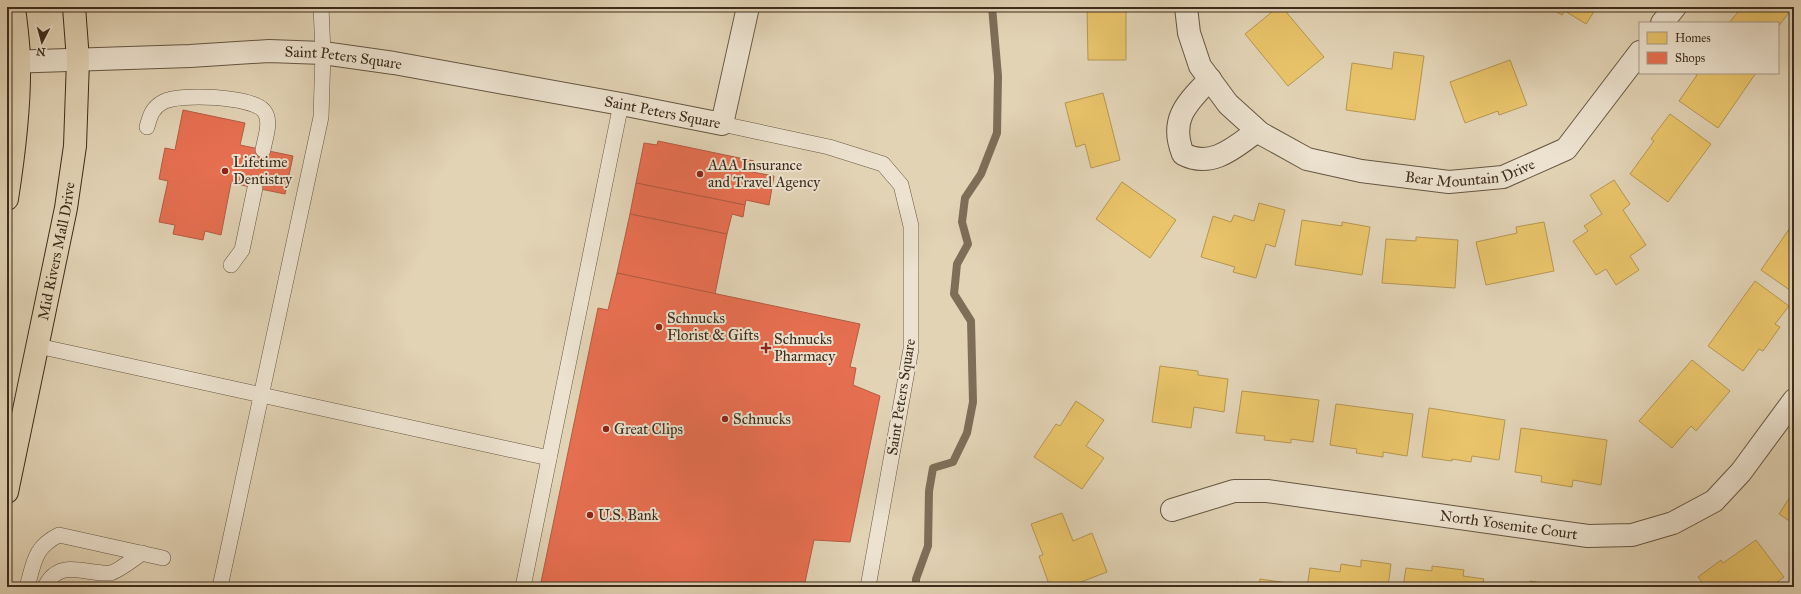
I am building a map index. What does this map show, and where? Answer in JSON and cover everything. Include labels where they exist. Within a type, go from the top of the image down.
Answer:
[{"type":"main road","points":[[7,199],[13,158],[14,7]]},
{"type":"main road","name":"Mid Rivers Mall Drive","points":[[7,492],[66,208],[75,146],[78,60],[74,7]]},
{"type":"street","points":[[722,124],[748,7]]},
{"type":"street","name":"Bear Mountain Drive","points":[[1186,7],[1189,33],[1200,66],[1228,104],[1258,131],[1307,159],[1361,171],[1449,182],[1503,177],[1566,149],[1639,53]]},
{"type":"street","points":[[1663,22],[1675,7]]},
{"type":"street","name":"Saint Peters Square","points":[[13,62],[190,56],[269,51],[323,53],[394,63],[722,124]]},
{"type":"street","points":[[1210,79],[1182,110],[1178,126],[1179,143],[1183,154],[1193,159],[1207,160],[1222,155],[1258,131]]},
{"type":"street","name":"North Yosemite Court","points":[[1172,510],[1234,492],[1267,491],[1588,536],[1632,535],[1673,523],[1714,502],[1741,472],[1794,400]]},
{"type":"lane","points":[[220,587],[320,117],[323,53],[321,7]]},
{"type":"lane","points":[[146,127],[152,110],[164,101],[186,96],[230,100],[256,105],[264,111],[268,119],[263,150]]},
{"type":"lane","points":[[523,587],[621,104]]},
{"type":"lane","name":"Saint Peters Square","points":[[722,124],[830,147],[883,164],[901,185],[911,226],[911,349],[868,587]]},
{"type":"lane","points":[[231,265],[242,250],[255,188]]},
{"type":"lane","points":[[38,346],[549,458]]},
{"type":"lane","points":[[27,587],[37,553],[47,541],[59,535],[163,558]]},
{"type":"lane","points":[[45,587],[49,580],[58,572],[70,569],[111,573],[142,553]]},
{"type":"building: Homes","points":[[1087,7],[1126,7],[1126,60],[1088,60]]},
{"type":"building: Homes","points":[[1278,7],[1282,7],[1324,57],[1288,86],[1245,34]]},
{"type":"building: Homes","points":[[1548,7],[1597,7],[1586,24],[1565,11],[1562,15]]},
{"type":"building: Homes","points":[[1742,7],[1793,7],[1779,26],[1779,22],[1730,22]]},
{"type":"building: Homes","points":[[1394,52],[1424,56],[1415,120],[1346,110],[1352,63],[1392,69]]},
{"type":"building: Homes","points":[[1510,60],[1527,105],[1499,115],[1498,111],[1465,123],[1450,82]]},
{"type":"building: Homes","points":[[1696,74],[1755,74],[1718,128],[1679,101],[1697,75]]},
{"type":"building: Homes","points":[[1103,93],[1120,160],[1091,168],[1085,144],[1076,147],[1065,103]]},
{"type":"building: Homes","points":[[1670,114],[1711,144],[1668,202],[1630,174],[1654,141],[1651,139]]},
{"type":"building: Homes","points":[[1614,180],[1630,204],[1623,210],[1646,245],[1630,256],[1639,270],[1616,285],[1606,269],[1596,275],[1573,241],[1588,231],[1584,226],[1602,214],[1590,195]]},
{"type":"building: Homes","points":[[1122,182],[1176,220],[1150,258],[1096,219]]},
{"type":"building: Homes","points":[[1259,203],[1285,210],[1275,247],[1266,244],[1256,278],[1233,272],[1235,267],[1201,257],[1213,216],[1231,222],[1234,215],[1254,221]]},
{"type":"building: Homes","points":[[1302,220],[1342,226],[1342,222],[1370,227],[1362,275],[1295,265]]},
{"type":"building: Homes","points":[[1544,222],[1554,271],[1486,285],[1476,242],[1517,233],[1516,227]]},
{"type":"building: Homes","points":[[1794,222],[1794,293],[1761,270]]},
{"type":"building: Homes","points":[[1416,237],[1458,240],[1455,288],[1382,283],[1386,239],[1416,241]]},
{"type":"building: Homes","points":[[1755,281],[1789,306],[1775,324],[1780,327],[1763,351],[1759,349],[1743,371],[1708,346]]},
{"type":"building: Homes","points":[[1692,360],[1730,391],[1696,431],[1691,426],[1672,448],[1639,421]]},
{"type":"building: Homes","points":[[1160,366],[1198,371],[1198,375],[1228,379],[1224,412],[1194,407],[1191,428],[1152,422]]},
{"type":"building: Homes","points":[[1242,391],[1319,400],[1313,442],[1291,439],[1291,443],[1264,440],[1265,436],[1236,433]]},
{"type":"building: Homes","points":[[1076,401],[1104,420],[1086,446],[1104,458],[1082,489],[1034,457],[1056,424],[1060,426]]},
{"type":"building: Homes","points":[[1336,404],[1413,414],[1407,456],[1383,452],[1383,457],[1356,453],[1357,449],[1330,445]]},
{"type":"building: Homes","points":[[1429,408],[1505,420],[1499,460],[1472,456],[1471,462],[1422,457]]},
{"type":"building: Homes","points":[[1521,428],[1607,440],[1601,485],[1573,480],[1572,487],[1541,482],[1542,476],[1515,472]]},
{"type":"building: Homes","points":[[1794,491],[1794,524],[1779,514]]},
{"type":"building: Homes","points":[[1062,513],[1073,541],[1092,533],[1107,572],[1068,587],[1050,587],[1039,556],[1043,555],[1031,524]]},
{"type":"building: Homes","points":[[1756,540],[1784,577],[1770,587],[1706,587],[1698,577],[1721,560],[1723,563]]},
{"type":"building: Homes","points":[[1361,560],[1391,564],[1388,587],[1307,587],[1310,568],[1340,572],[1341,564],[1361,567]]},
{"type":"building: Homes","points":[[1432,566],[1464,570],[1463,576],[1484,579],[1482,587],[1403,587],[1406,568],[1432,571]]},
{"type":"building: Homes","points":[[1260,579],[1294,584],[1293,587],[1236,587],[1236,582],[1259,585]]},
{"type":"building: Homes","points":[[1530,581],[1568,587],[1529,587]]},
{"type":"building: Shops","name":"Lifetime Dentistry","points":[[183,110],[245,123],[240,145],[293,156],[285,194],[231,183],[221,235],[205,231],[203,240],[173,234],[175,225],[159,222],[168,181],[159,179],[165,148],[175,150]]},
{"type":"building: Shops","name":"AAA Insurance and Travel Agency","points":[[658,141],[754,161],[752,172],[774,176],[769,205],[746,200],[745,205],[636,183],[644,143],[657,145]]},
{"type":"building: Shops","points":[[636,183],[745,205],[743,217],[732,214],[727,234],[630,214]]},
{"type":"building: Shops","points":[[630,214],[727,234],[715,294],[617,273]]},
{"type":"building: Shops","name":"Schnucks","points":[[617,273],[860,324],[850,367],[856,368],[853,385],[880,396],[850,542],[814,540],[804,587],[540,587],[598,308],[608,310]]},
{"type":"waterway","points":[[916,587],[916,579],[928,546],[929,491],[933,468],[953,462],[967,433],[973,402],[971,321],[954,294],[957,264],[968,244],[962,222],[965,198],[981,174],[997,133],[998,76],[992,7]]},
{"type":"place","name":"Lifetime Dentistry","points":[[225,171]]},
{"type":"place","name":"AAA Insurance and Travel Agency","points":[[700,174]]},
{"type":"place","name":"Schnucks Florist & Gifts","points":[[659,327]]},
{"type":"place","name":"Schnucks Pharmacy","points":[[766,348]]},
{"type":"place","name":"Schnucks","points":[[725,419]]},
{"type":"place","name":"Great Clips","points":[[606,429]]},
{"type":"place","name":"U.S. Bank","points":[[590,515]]}]
